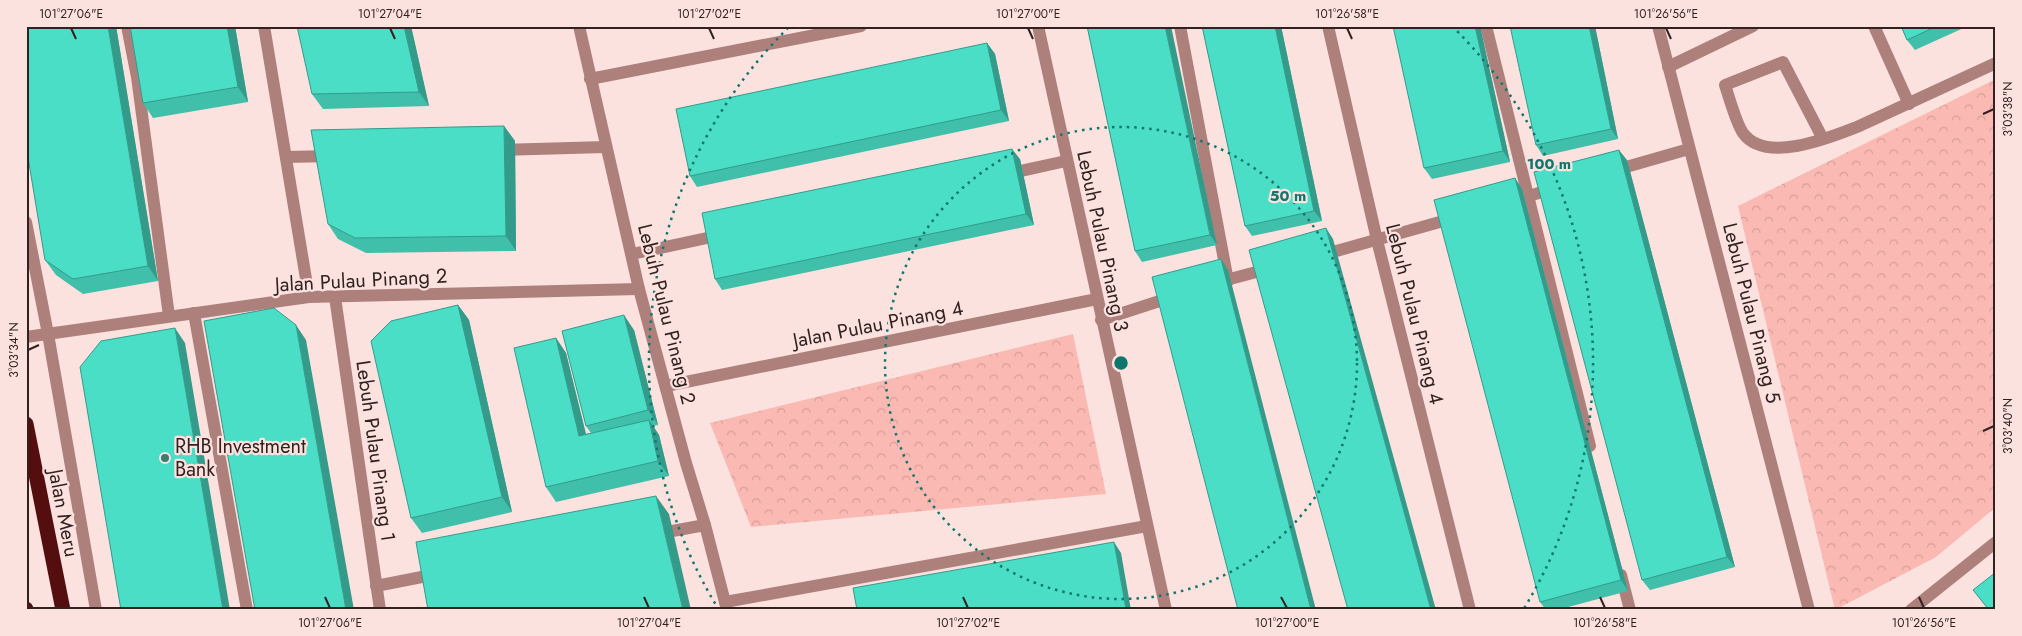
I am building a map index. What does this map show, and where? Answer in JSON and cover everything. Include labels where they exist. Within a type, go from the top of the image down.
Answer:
[{"type":"highway","name":"Jalan Meru","points":[[26,424],[63,610]]},
{"type":"street","points":[[127,26],[137,77],[169,316]]},
{"type":"street","points":[[264,26],[309,297]]},
{"type":"street","name":"Lebuh Pulau Pinang 2","points":[[579,26],[639,289],[726,606]]},
{"type":"street","points":[[590,79],[861,26]]},
{"type":"street","name":"Lebuh Pulau Pinang 3","points":[[1038,26],[1066,161],[1166,610]]},
{"type":"street","points":[[1180,26],[1229,284]]},
{"type":"street","name":"Lebuh Pulau Pinang 4","points":[[1328,26],[1377,240],[1470,610]]},
{"type":"street","points":[[1486,26],[1592,456]]},
{"type":"street","name":"Lebuh Pulau Pinang 5","points":[[1658,26],[1809,610]]},
{"type":"street","points":[[1668,66],[1753,26]]},
{"type":"street","points":[[1874,26],[1909,104]]},
{"type":"street","points":[[1823,139],[1783,62],[1725,85],[1743,133],[1755,143],[1776,147],[1800,146],[1823,139],[1857,127],[1996,63]]},
{"type":"street","points":[[489,150],[606,147]]},
{"type":"street","points":[[1604,174],[1689,149]]},
{"type":"street","points":[[286,157],[344,155]]},
{"type":"street","points":[[998,175],[1066,161]]},
{"type":"street","points":[[1500,204],[1566,185]]},
{"type":"street","points":[[1312,257],[1462,215]]},
{"type":"street","points":[[26,222],[48,334],[96,610]]},
{"type":"street","points":[[632,254],[738,231]]},
{"type":"street","points":[[1201,288],[1229,284],[1284,264]]},
{"type":"street","name":"Jalan Pulau Pinang 2","points":[[26,337],[309,297],[639,289]]},
{"type":"street","points":[[1101,320],[1183,294]]},
{"type":"street","name":"Lebuh Pulau Pinang 1","points":[[335,297],[380,610]]},
{"type":"street","name":"Jalan Pulau Pinang 4","points":[[666,386],[1097,299]]},
{"type":"street","points":[[194,313],[247,610]]},
{"type":"street","points":[[647,536],[705,525]]},
{"type":"street","points":[[726,606],[1147,526]]},
{"type":"street","points":[[1912,610],[1996,542]]},
{"type":"street","points":[[1618,562],[1630,610]]},
{"type":"street","points":[[376,586],[453,572]]},
{"type":"green space","points":[[1996,79],[1996,507],[1936,557],[1835,610],[1738,206]]},
{"type":"green space","points":[[1073,334],[1106,494],[751,527],[710,423]]},
{"type":"building","points":[[26,26],[108,26],[148,266],[73,279],[45,260],[26,145]]},
{"type":"building","points":[[130,26],[227,26],[238,87],[143,103]]},
{"type":"building","points":[[297,26],[404,26],[419,92],[312,94]]},
{"type":"building","points":[[1087,26],[1165,26],[1210,235],[1135,251]]},
{"type":"building","points":[[1202,26],[1275,26],[1314,211],[1245,226]]},
{"type":"building","points":[[1393,26],[1475,26],[1503,151],[1424,168]]},
{"type":"building","points":[[1510,26],[1589,26],[1611,129],[1536,145]]},
{"type":"building","points":[[1901,26],[1937,26],[1907,40]]},
{"type":"building","points":[[987,43],[1001,110],[690,176],[676,109]]},
{"type":"building","points":[[504,126],[506,236],[355,238],[328,224],[311,130]]},
{"type":"building","points":[[1012,149],[1026,214],[715,279],[702,213]]},
{"type":"building","points":[[1619,150],[1727,557],[1642,580],[1534,172]]},
{"type":"building","points":[[1515,178],[1621,580],[1540,602],[1434,200]]},
{"type":"building","points":[[1326,228],[1431,610],[1348,610],[1249,250]]},
{"type":"building","points":[[1221,259],[1311,610],[1238,610],[1152,277]]},
{"type":"building","points":[[458,305],[502,497],[411,518],[371,341],[391,321]]},
{"type":"building","points":[[274,308],[296,325],[346,610],[255,610],[204,321]]},
{"type":"building","points":[[624,315],[648,410],[586,426],[562,331]]},
{"type":"building","points":[[175,328],[223,610],[121,610],[80,367],[101,341]]},
{"type":"building","points":[[556,338],[579,436],[649,420],[658,461],[546,487],[514,348]]},
{"type":"building","points":[[656,496],[683,610],[428,610],[416,542]]},
{"type":"building","points":[[1114,542],[1126,609],[857,610],[853,588]]},
{"type":"building","points":[[1996,572],[1996,610],[1989,610],[1973,590]]},
{"type":"place","name":"RHB Investment Bank","points":[[165,458]]}]
